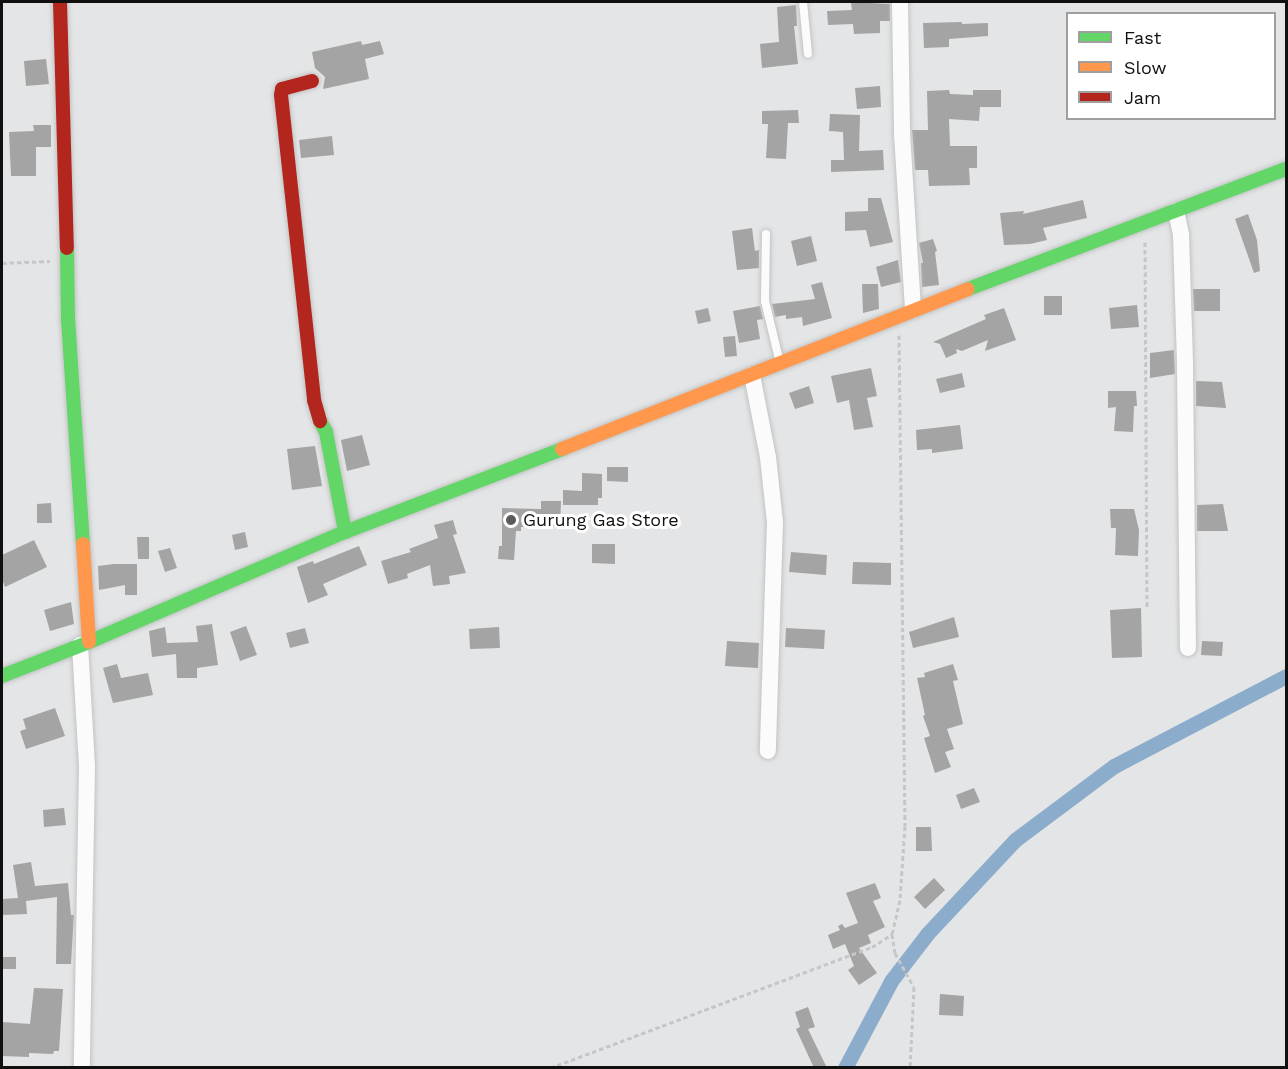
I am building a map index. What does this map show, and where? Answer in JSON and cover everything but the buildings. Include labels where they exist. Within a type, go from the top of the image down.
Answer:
[{"type":"main road","points":[[60,2],[63,42],[68,318],[85,644]]},
{"type":"main road","points":[[312,81],[282,89],[281,95],[314,400],[318,417],[326,432],[345,532]]},
{"type":"main road","points":[[2,676],[85,644],[345,532],[906,313],[1287,169]]},
{"type":"street","points":[[900,2],[906,313]]},
{"type":"street","points":[[1176,211],[1181,235],[1185,354],[1188,648]]},
{"type":"street","points":[[752,375],[768,457],[775,522],[768,751]]},
{"type":"street","points":[[82,1068],[87,767],[85,644]]},
{"type":"lane","points":[[803,2],[808,54]]},
{"type":"lane","points":[[766,234],[765,301],[780,363]]},
{"type":"path","points":[[1145,223],[1147,609]]},
{"type":"path","points":[[2,263],[67,260]]},
{"type":"path","points":[[906,313],[905,826],[900,900],[892,934],[895,953],[914,987],[910,1068]]},
{"type":"path","points":[[550,1068],[872,947],[892,934]]},
{"type":"waterway","points":[[845,1068],[891,981],[927,934],[1015,840],[1114,766],[1286,676]]},
{"type":"traffic: fast","points":[[968,289],[1286,169]]},
{"type":"traffic: fast","points":[[67,248],[68,319],[83,544]]},
{"type":"traffic: fast","points":[[320,421],[326,432],[345,532]]},
{"type":"traffic: fast","points":[[2,676],[89,642],[345,532],[562,449]]},
{"type":"traffic: slow","points":[[562,449],[968,289]]},
{"type":"traffic: slow","points":[[83,544],[89,642]]},
{"type":"traffic: jam","points":[[60,2],[67,248]]},
{"type":"traffic: jam","points":[[312,81],[282,89],[281,95],[314,400],[320,421]]},
{"type":"place","name":"Gurung Gas Store","points":[[511,520]]}]
